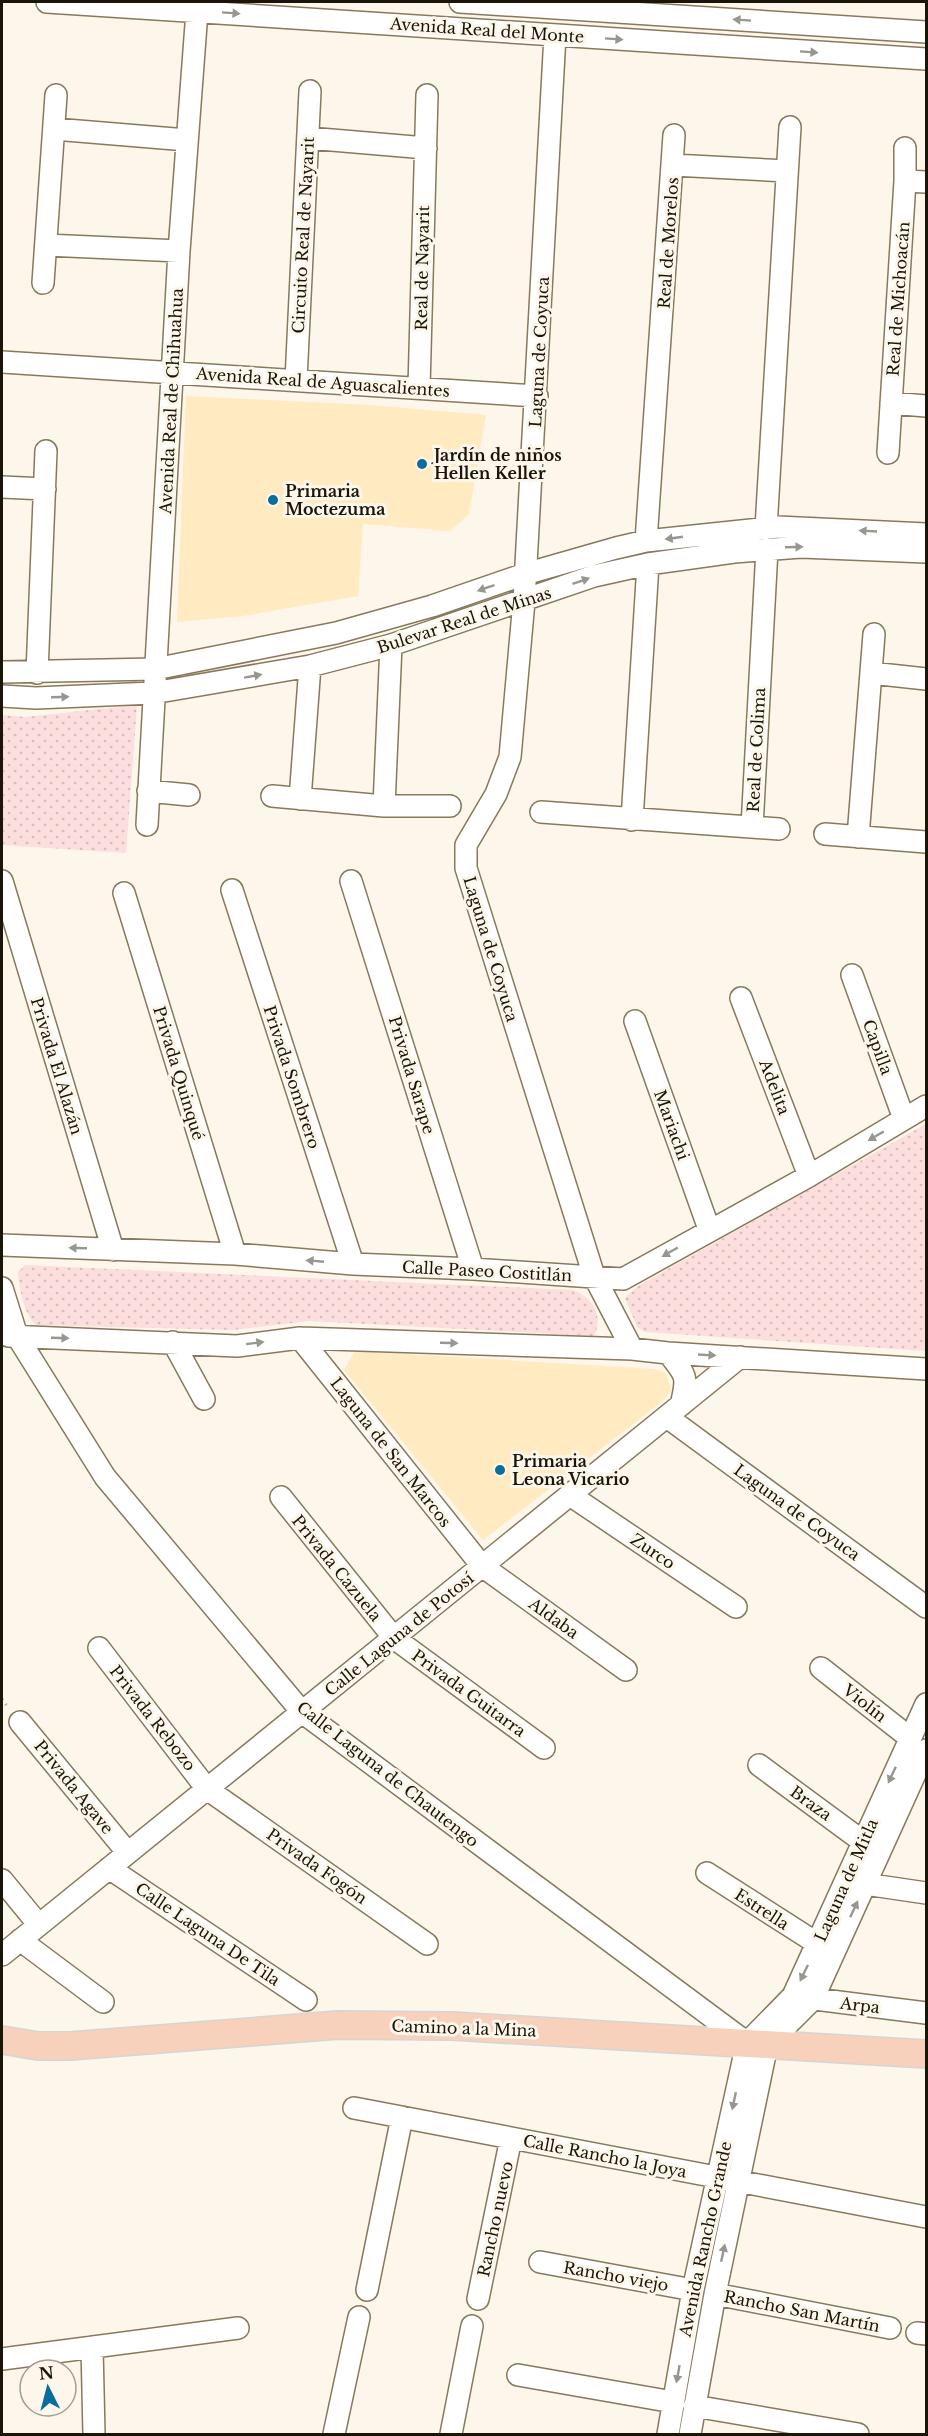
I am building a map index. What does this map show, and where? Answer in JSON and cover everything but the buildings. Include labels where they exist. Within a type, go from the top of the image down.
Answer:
[{"type":"main road","name":"Camino a la Mina","points":[[2,2040],[38,2046],[70,2046],[338,2025],[452,2026],[927,2054]]},
{"type":"street","name":"Avenida Real del Monte","points":[[47,2],[927,59]]},
{"type":"street","name":"Avenida Real del Monte","points":[[460,2],[927,32]]},
{"type":"street","name":"Avenida Real de Chihuahua","points":[[147,825],[179,251],[197,11]]},
{"type":"street","name":"Laguna de Coyuca","points":[[555,35],[537,396],[524,601],[510,757],[496,794],[466,845],[466,868],[594,1276],[632,1349]]},
{"type":"street","name":"Circuito Real de Nayarit","points":[[296,380],[310,91]]},
{"type":"street","points":[[43,283],[56,95]]},
{"type":"street","name":"Real de Nayarit","points":[[419,388],[427,95]]},
{"type":"street","points":[[766,538],[790,127]]},
{"type":"street","points":[[54,129],[187,140]]},
{"type":"street","points":[[673,165],[674,135]]},
{"type":"street","points":[[308,138],[426,148]]},
{"type":"street","name":"Real de Michoacán","points":[[888,453],[905,181],[905,148]]},
{"type":"street","name":"Real de Morelos","points":[[646,542],[673,165],[788,171]]},
{"type":"street","points":[[905,181],[927,182]]},
{"type":"street","points":[[46,245],[179,251]]},
{"type":"street","name":"Avenida Real de Aguascalientes","points":[[2,362],[537,396]]},
{"type":"street","points":[[891,403],[927,406]]},
{"type":"street","points":[[37,673],[46,451]]},
{"type":"street","points":[[2,487],[45,489]]},
{"type":"street","name":"Bulevar Real de Minas","points":[[2,696],[36,698],[153,693],[310,666],[391,645],[594,576],[810,527],[927,534]]},
{"type":"street","name":"Bulevar Real de Minas","points":[[2,672],[155,669],[336,633],[432,606],[525,574],[616,548],[646,542],[766,538],[801,547],[927,552]]},
{"type":"street","name":"Real de Colima","points":[[541,812],[752,827],[766,538]]},
{"type":"street","points":[[632,820],[648,564]]},
{"type":"street","points":[[858,837],[874,634]]},
{"type":"street","points":[[384,806],[391,645]]},
{"type":"street","points":[[300,798],[310,666]]},
{"type":"street","points":[[871,673],[927,679]]},
{"type":"street","points":[[148,792],[189,795]]},
{"type":"street","points":[[272,796],[384,806],[450,806]]},
{"type":"street","points":[[752,827],[779,830]]},
{"type":"street","points":[[825,834],[927,842]]},
{"type":"street","name":"Privada El Alazán","points":[[2,881],[113,1250]]},
{"type":"street","name":"Privada Sarape","points":[[351,881],[473,1269]]},
{"type":"street","name":"Privada Sombrero","points":[[232,890],[353,1264]]},
{"type":"street","name":"Privada Quinqué","points":[[124,893],[235,1254]]},
{"type":"street","name":"Capilla","points":[[852,975],[904,1119]]},
{"type":"street","name":"Adelita","points":[[741,998],[809,1176]]},
{"type":"street","name":"Mariachi","points":[[635,1021],[709,1229]]},
{"type":"street","name":"Calle Paseo Costitlán","points":[[2,1245],[235,1254],[353,1264],[623,1279],[709,1229],[809,1176],[927,1106]]},
{"type":"street","name":"Calle Laguna de Chautengo","points":[[2,1288],[9,1336],[105,1477],[302,1712],[757,2044]]},
{"type":"street","points":[[9,1336],[237,1346],[300,1338],[632,1349],[927,1369]]},
{"type":"street","name":"Laguna de San Marcos","points":[[300,1338],[482,1566]]},
{"type":"street","points":[[173,1342],[204,1399]]},
{"type":"street","points":[[668,1353],[681,1368],[687,1382],[674,1411]]},
{"type":"street","name":"Calle Laguna de Potosí","points":[[2,1955],[740,1357]]},
{"type":"street","name":"Laguna de Coyuca","points":[[674,1411],[927,1607]]},
{"type":"street","name":"Zurco","points":[[570,1495],[736,1607]]},
{"type":"street","name":"Privada Cazuela","points":[[281,1497],[394,1638]]},
{"type":"street","name":"Aldaba","points":[[482,1566],[626,1670]]},
{"type":"street","name":"Privada Guitarra","points":[[394,1638],[544,1748]]},
{"type":"street","name":"Privada Rebozo","points":[[99,1648],[207,1789]]},
{"type":"street","name":"Violín","points":[[821,1668],[918,1744]]},
{"type":"street","name":"Laguna de Mitla","points":[[757,2044],[803,1998],[919,1780],[918,1744],[927,1704]]},
{"type":"street","name":"Privada Agave","points":[[20,1722],[128,1853]]},
{"type":"street","name":"Laguna de Mitla","points":[[803,1998],[818,1944],[862,1841],[918,1744]]},
{"type":"street","name":"Braza","points":[[759,1765],[862,1841]]},
{"type":"street","name":"Privada Fogón","points":[[207,1789],[427,1944]]},
{"type":"street","name":"Calle Laguna De Tila","points":[[109,1868],[306,2000]]},
{"type":"street","name":"Estrella","points":[[707,1873],[818,1944]]},
{"type":"street","points":[[2,1880],[39,1925]]},
{"type":"street","points":[[865,1884],[927,1893]]},
{"type":"street","points":[[20,1940],[103,2002]]},
{"type":"street","name":"Arpa","points":[[803,1998],[927,2013]]},
{"type":"street","name":"Avenida Rancho Grande","points":[[668,2434],[693,2290],[727,2179],[757,2044]]},
{"type":"street","name":"Calle Rancho la Joya","points":[[354,2108],[927,2217]]},
{"type":"street","points":[[367,2290],[402,2117]]},
{"type":"street","name":"Rancho nuevo","points":[[478,2299],[512,2138]]},
{"type":"street","name":"Avenida Rancho Grande","points":[[690,2434],[715,2294],[727,2179]]},
{"type":"street","name":"Rancho viejo","points":[[540,2262],[693,2290]]},
{"type":"street","name":"Rancho San Martín","points":[[715,2294],[890,2328]]},
{"type":"street","points":[[334,2434],[359,2317]]},
{"type":"street","points":[[451,2434],[472,2326]]},
{"type":"street","points":[[2,2359],[237,2328]]},
{"type":"street","points":[[92,2347],[94,2434]]},
{"type":"street","points":[[518,2374],[673,2402]]},
{"type":"street","points":[[694,2406],[858,2434]]},
{"type":"shaded area","name":"Primaria Moctezuma","points":[[186,396],[370,405],[486,415],[469,514],[450,531],[363,524],[358,596],[243,616],[177,622]]},
{"type":"shaded area","points":[[137,705],[126,853],[2,845],[2,715],[25,717]]},
{"type":"shaded area","points":[[926,1124],[926,1351],[645,1332],[637,1327],[625,1298],[638,1286]]},
{"type":"shaded area","points":[[25,1265],[573,1290],[586,1297],[595,1308],[598,1322],[594,1336],[309,1321],[233,1330],[36,1325],[25,1308],[20,1286],[18,1272]]},
{"type":"shaded area","name":"Primaria Leona Vicario","points":[[355,1351],[654,1369],[666,1373],[671,1390],[664,1400],[483,1540],[344,1370]]},
{"type":"place","name":"Jardín de niños Hellen Keller","points":[[422,464]]},
{"type":"place","name":"Primaria Moctezuma","points":[[273,500]]},
{"type":"place","name":"Primaria Leona Vicario","points":[[500,1470]]}]
